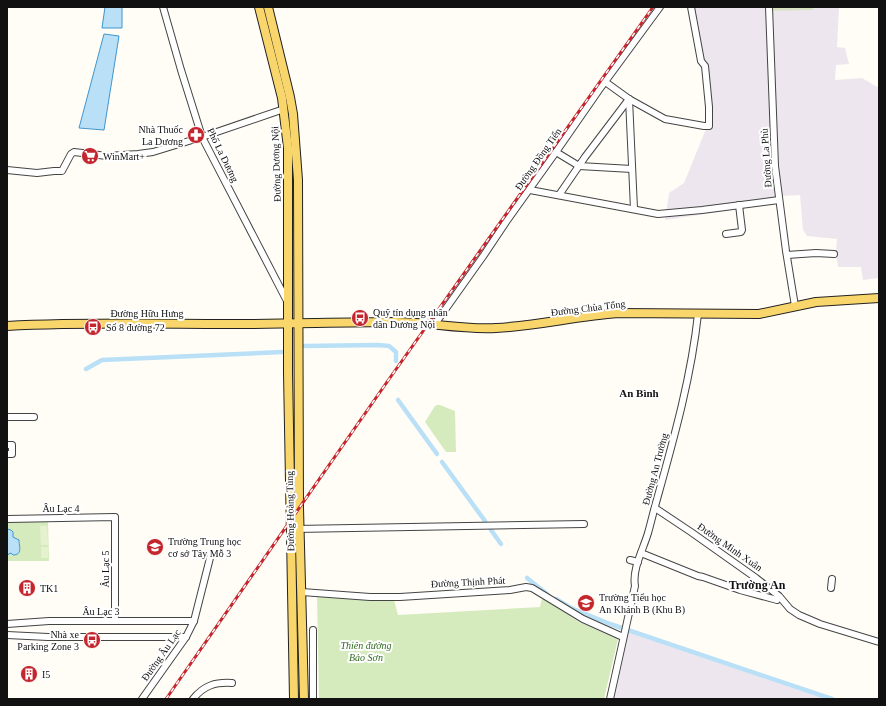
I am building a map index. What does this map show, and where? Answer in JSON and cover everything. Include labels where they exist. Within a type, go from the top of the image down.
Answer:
[{"type":"main road","name":"Đường Dương Nội","points":[[259,7],[284,108],[288,148],[288,324]]},
{"type":"main road","name":"Đường Dương Nội","points":[[268,7],[292,106],[296,136],[298,180],[298,324]]},
{"type":"main road","points":[[284,108],[292,106]]},
{"type":"main road","name":"Đường Chùa Tổng","points":[[298,324],[394,322],[459,327],[497,328],[518,327],[618,312],[759,314],[816,302],[879,298]]},
{"type":"main road","name":"Đường Hữu Hưng","points":[[7,326],[58,324],[298,324]]},
{"type":"main road","name":"Đường Hoàng Tùng","points":[[288,324],[294,699]]},
{"type":"main road","name":"Đường Hoàng Tùng","points":[[298,324],[300,529],[304,699]]},
{"type":"main road","points":[[293,632],[303,631]]},
{"type":"street","name":"Phố La Dương","points":[[163,7],[202,137],[288,302]]},
{"type":"street","name":"Đường Đồng Tiến","points":[[435,324],[530,190],[604,81],[660,7]]},
{"type":"street","points":[[604,81],[629,99],[664,119],[709,126],[706,66],[701,61],[691,7]]},
{"type":"street","name":"Đường La Phù","points":[[769,7],[774,132],[779,200],[795,306]]},
{"type":"street","points":[[559,196],[578,166],[629,99]]},
{"type":"street","points":[[629,99],[634,209]]},
{"type":"street","points":[[7,170],[37,173],[62,171],[71,154],[74,152],[107,156],[138,154],[166,149],[284,108]]},
{"type":"street","points":[[556,152],[578,166],[632,169]]},
{"type":"street","points":[[530,190],[664,214],[779,200]]},
{"type":"street","points":[[726,234],[741,232],[742,230],[739,205]]},
{"type":"street","points":[[787,255],[816,253],[834,254]]},
{"type":"street","name":"Đường An Trường","points":[[610,699],[635,586],[634,579],[638,562],[655,508],[681,407],[696,332],[698,314]]},
{"type":"street","points":[[7,417],[34,417]]},
{"type":"street","points":[[7,445],[12,445],[12,454],[7,454]]},
{"type":"street","name":"Đường Minh Xuân","points":[[655,508],[756,578],[799,616],[879,642]]},
{"type":"street","name":"Âu Lạc 4","points":[[7,519],[114,517]]},
{"type":"street","name":"Âu Lạc 5","points":[[114,517],[115,621]]},
{"type":"street","points":[[291,529],[584,524]]},
{"type":"street","points":[[641,553],[698,576],[777,600]]},
{"type":"street","name":"Đường Âu Lạc","points":[[142,699],[186,637],[194,621],[211,554]]},
{"type":"street","points":[[630,560],[638,562]]},
{"type":"street","name":"Đường Thịnh Phát","points":[[302,592],[370,597],[400,597],[510,590],[526,587],[549,595],[584,620],[624,633]]},
{"type":"street","name":"Âu Lạc 3","points":[[7,624],[49,621],[194,621]]},
{"type":"street","points":[[313,699],[314,630]]},
{"type":"street","points":[[7,635],[53,637],[186,637]]},
{"type":"street","points":[[193,699],[206,687],[214,684],[232,683]]},
{"type":"shaded area","points":[[691,7],[771,7],[813,10],[813,7],[839,7],[837,47],[845,48],[849,64],[836,65],[835,80],[862,78],[879,88],[879,292],[878,278],[863,280],[861,267],[838,267],[836,251],[837,239],[807,236],[803,230],[800,195],[779,196],[779,203],[665,220],[669,193],[684,183],[708,124],[704,70]]},
{"type":"shaded area","points":[[627,632],[825,699],[612,699]]},
{"type":"green space","points":[[771,7],[813,7],[813,10],[771,11]]},
{"type":"green space","points":[[437,405],[455,411],[456,452],[446,452],[425,422]]},
{"type":"green space","points":[[7,522],[48,522],[49,561],[7,561]]},
{"type":"green space","points":[[40,526],[47,526],[48,545],[41,545]]},
{"type":"green space","points":[[41,547],[48,547],[48,558],[41,558]]},
{"type":"green space","name":"Thiên đường Bảo Sơn","points":[[317,595],[394,600],[398,615],[540,607],[542,598],[579,622],[618,639],[604,699],[319,699]]},
{"type":"water","points":[[105,7],[122,7],[122,28],[102,28]]},
{"type":"water","points":[[104,34],[119,36],[104,130],[79,128]]},
{"type":"water","points":[[7,529],[11,530],[13,532],[13,537],[19,540],[20,550],[16,555],[11,553],[7,555]]},
{"type":"waterway","points":[[304,346],[389,346],[396,352],[396,361]]},
{"type":"waterway","points":[[86,369],[102,360],[282,352]]},
{"type":"waterway","points":[[398,400],[437,454]]},
{"type":"waterway","points":[[442,462],[485,521]]},
{"type":"waterway","points":[[491,530],[501,544]]},
{"type":"waterway","points":[[527,578],[547,594]]},
{"type":"waterway","points":[[556,599],[571,608],[610,624],[832,699]]},
{"type":"railway","points":[[166,699],[387,382],[653,7]]},
{"type":"place","name":"Nhà Thuốc La Dương","points":[[196,135]]},
{"type":"place","name":"WinMart+","points":[[90,156]]},
{"type":"place","name":"Quỹ tín dụng nhân dân Dương Nội","points":[[360,318]]},
{"type":"place","name":"Số 8 đường 72","points":[[93,327]]},
{"type":"place","name":"Trường Trung học cơ sở Tây Mỗ 3","points":[[155,547]]},
{"type":"place","name":"TK1","points":[[27,588]]},
{"type":"place","name":"Trường Tiểu học An Khánh B (Khu B)","points":[[586,603]]},
{"type":"place","name":"Nhà xe Parking Zone 3","points":[[92,640]]},
{"type":"place","name":"I5","points":[[29,674]]},
{"type":"district","name":"An Bình","points":[[639,393]]},
{"type":"district","name":"Trường An","points":[[757,585]]}]
